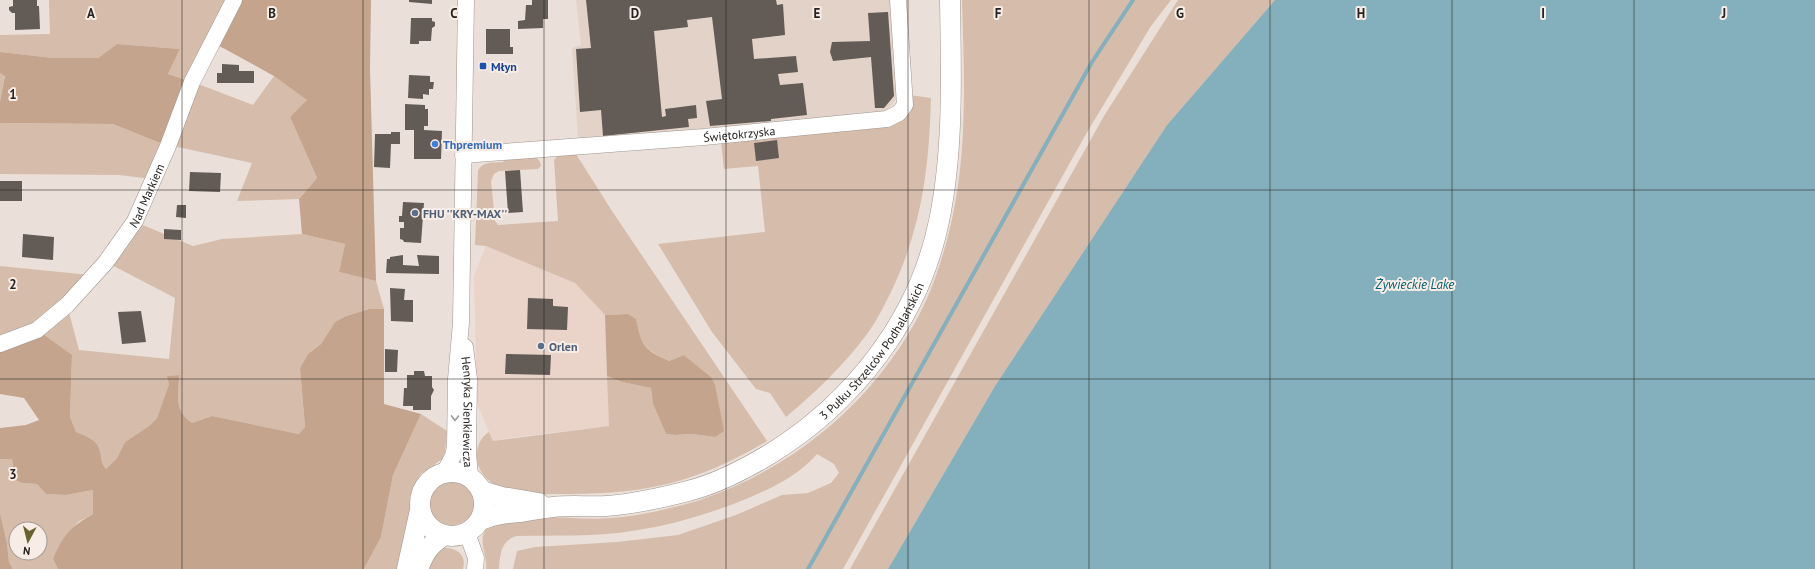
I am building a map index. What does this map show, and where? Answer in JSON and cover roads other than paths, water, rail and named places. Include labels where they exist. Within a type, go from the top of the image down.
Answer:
[{"type":"main road","name":"3 Pułku Strzelców Podhalańskich","points":[[555,506],[606,506],[648,501],[691,490],[754,464],[796,437],[837,403],[882,351],[906,311],[925,268],[939,222],[946,181],[950,130],[950,0]]},
{"type":"main road","points":[[407,569],[420,510],[421,494],[426,484],[434,477],[444,472],[460,472],[476,484],[502,497],[555,506]]},
{"type":"main road","points":[[474,526],[485,505],[476,484]]},
{"type":"main road","points":[[420,510],[428,526],[444,535],[453,536],[499,514],[555,506]]},
{"type":"main road","points":[[418,569],[426,550],[444,535]]},
{"type":"street","name":"Nad Markiem","points":[[0,344],[37,330],[67,305],[106,262],[135,221],[168,146],[192,82],[234,0]]},
{"type":"street","name":"Henryka Sienkiewicza","points":[[444,472],[453,456],[455,447],[456,378],[461,323],[466,0]]},
{"type":"street","name":"Świętokrzyska","points":[[463,155],[704,137],[887,119],[898,113],[905,105],[898,0]]},
{"type":"street","name":"Henryka Sienkiewicza","points":[[461,323],[469,379],[468,453],[476,484]]},
{"type":"street","points":[[474,526],[476,558],[475,569]]},
{"type":"water","name":"Żywieckie Lake","points":[[1275,0],[1815,0],[1815,569],[888,569],[995,386],[1167,125]]},
{"type":"waterway","points":[[808,569],[1092,62],[1133,0]]},
{"type":"place","name":"Młyn","points":[[483,66]]},
{"type":"place","name":"Thpremium","points":[[435,144]]},
{"type":"place","name":"FHU ''KRY-MAX''","points":[[415,213]]},
{"type":"place","name":"Orlen","points":[[541,346]]}]
